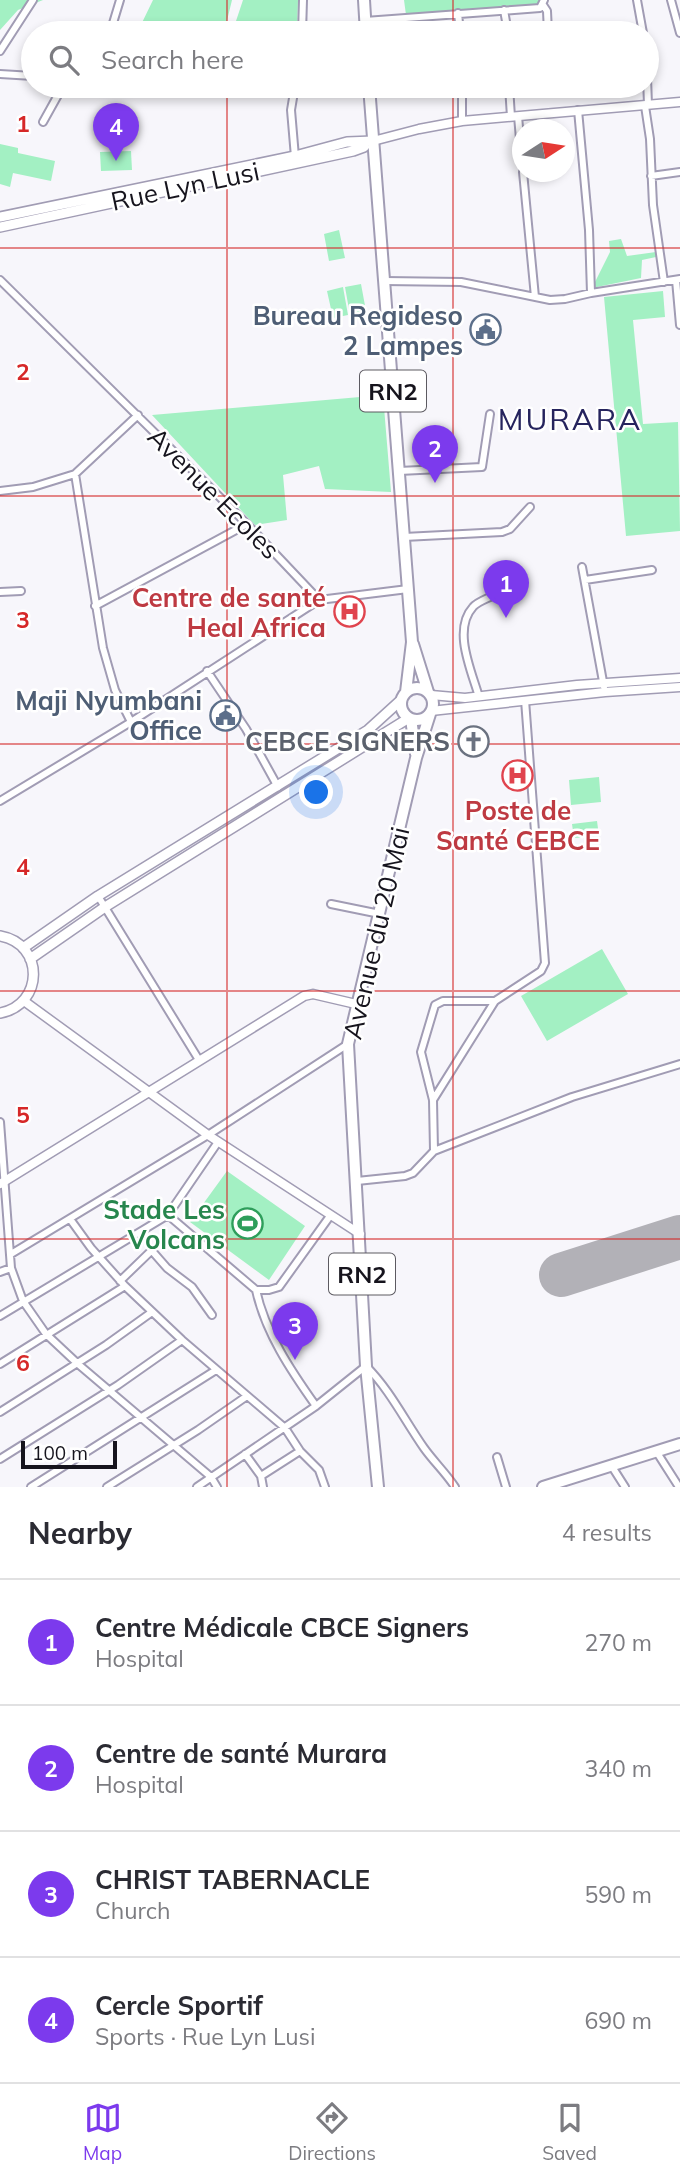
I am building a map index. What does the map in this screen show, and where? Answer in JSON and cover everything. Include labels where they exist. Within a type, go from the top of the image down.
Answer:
[{"type":"highway","points":[[364,0],[365,21]]},
{"type":"highway","name":"RN2","points":[[369,98],[370,142],[384,281],[412,642],[402,710],[410,718],[416,758]]},
{"type":"highway","name":"RN2","points":[[412,642],[433,703],[416,758]]},
{"type":"highway","points":[[404,696],[419,688],[429,694]]},
{"type":"highway","points":[[410,718],[423,719],[430,713]]},
{"type":"highway","name":"Avenue du 20 Mai","points":[[378,1487],[366,1366],[348,1044],[416,758]]},
{"type":"highway","points":[[543,1487],[568,1483],[611,1465],[680,1444]]},
{"type":"main road","name":"Rue Lyn Lusi","points":[[0,227],[296,159],[347,142],[370,142]]},
{"type":"main road","name":"Rue Lyn Lusi","points":[[0,217],[296,159]]},
{"type":"main road","points":[[23,948],[98,896],[368,730],[404,696]]},
{"type":"main road","points":[[30,959],[105,907],[410,718]]},
{"type":"main road","points":[[0,936],[23,948],[30,959],[33,981],[24,1001],[0,1013]]},
{"type":"street","points":[[0,51],[33,0]]},
{"type":"street","points":[[114,21],[120,0]]},
{"type":"street","points":[[302,21],[303,0]]},
{"type":"street","points":[[637,0],[641,21]]},
{"type":"street","points":[[671,0],[680,33]]},
{"type":"street","points":[[365,21],[540,8],[544,2]]},
{"type":"street","points":[[544,2],[547,21]]},
{"type":"street","points":[[504,10],[506,21]]},
{"type":"street","points":[[458,13],[459,21]]},
{"type":"street","points":[[0,74],[21,75]]},
{"type":"street","points":[[43,122],[56,98]]},
{"type":"street","points":[[293,98],[291,110],[296,159]]},
{"type":"street","points":[[462,98],[462,121]]},
{"type":"street","points":[[511,98],[515,117]]},
{"type":"street","points":[[646,98],[651,176],[664,282]]},
{"type":"street","points":[[370,142],[462,121],[680,102]]},
{"type":"street","points":[[578,110],[589,230],[591,293]]},
{"type":"street","points":[[651,176],[680,172]]},
{"type":"street","points":[[524,182],[535,297]]},
{"type":"street","name":"Avenue Ecoles","points":[[0,280],[247,524],[319,600]]},
{"type":"street","points":[[384,281],[461,282],[535,297],[565,299],[678,280],[680,325]]},
{"type":"street","points":[[399,471],[482,467],[490,414]]},
{"type":"street","name":"Avenue Ecoles","points":[[0,491],[33,487],[75,474],[138,415]]},
{"type":"street","points":[[75,474],[95,606],[110,675],[131,722]]},
{"type":"street","points":[[404,537],[502,532],[510,529],[530,507]]},
{"type":"street","points":[[95,606],[247,524]]},
{"type":"street","points":[[582,567],[605,692]]},
{"type":"street","points":[[585,580],[652,570]]},
{"type":"street","points":[[0,801],[131,722],[319,600],[408,589]]},
{"type":"street","points":[[0,592],[21,591]]},
{"type":"street","points":[[478,696],[464,651],[464,637],[473,606],[492,596]]},
{"type":"street","points":[[207,671],[246,729],[278,787]]},
{"type":"street","points":[[430,713],[605,692],[680,678]]},
{"type":"street","points":[[429,694],[478,696],[603,683],[680,687]]},
{"type":"street","points":[[433,1101],[495,1001],[541,971],[545,962],[525,700]]},
{"type":"street","points":[[98,896],[199,1060]]},
{"type":"street","points":[[331,904],[380,914]]},
{"type":"street","points":[[2,1182],[308,995],[356,1004]]},
{"type":"street","points":[[24,1001],[218,1142],[360,1234]]},
{"type":"street","points":[[435,1151],[433,1101],[422,1052],[435,1005],[443,1001],[495,1001]]},
{"type":"street","points":[[11,1254],[208,1135],[348,1044]]},
{"type":"street","points":[[357,1181],[405,1176],[413,1173],[435,1151],[572,1097],[680,1064]]},
{"type":"street","points":[[0,1122],[2,1182],[12,1268],[23,1301],[46,1334],[139,1418],[211,1477],[217,1487]]},
{"type":"street","points":[[0,1315],[168,1215],[218,1142]]},
{"type":"street","points":[[168,1215],[256,1290],[265,1320],[287,1364],[316,1406]]},
{"type":"street","points":[[256,1290],[279,1287],[330,1216]]},
{"type":"street","points":[[70,1219],[97,1256],[152,1312],[285,1428],[300,1451],[319,1471],[326,1487]]},
{"type":"street","points":[[0,1364],[123,1283],[150,1252],[192,1287],[212,1315]]},
{"type":"street","points":[[0,1272],[12,1268]]},
{"type":"street","points":[[0,1412],[78,1364],[152,1312]]},
{"type":"street","points":[[0,1459],[109,1391],[182,1340]]},
{"type":"street","points":[[197,1487],[316,1406],[366,1366],[380,1381],[425,1449],[455,1487]]},
{"type":"street","points":[[31,1487],[216,1370]]},
{"type":"street","points":[[107,1487],[247,1396]]},
{"type":"street","points":[[261,1476],[300,1451]]},
{"type":"street","points":[[656,1451],[679,1487]]},
{"type":"street","points":[[246,1454],[261,1476],[263,1487]]},
{"type":"street","points":[[497,1457],[506,1487]]},
{"type":"street","points":[[611,1465],[625,1487]]},
{"type":"green space","points":[[0,0],[43,0],[18,10],[0,30]]},
{"type":"green space","points":[[153,0],[232,0],[227,21],[143,21]]},
{"type":"green space","points":[[243,0],[298,0],[297,21],[236,21]]},
{"type":"green space","points":[[404,0],[541,0],[542,4],[406,15]]},
{"type":"green space","points":[[0,144],[18,148],[18,153],[55,161],[51,181],[13,173],[10,187],[0,184]]},
{"type":"green space","points":[[131,151],[132,170],[101,171],[100,152]]},
{"type":"green space","points":[[339,230],[345,258],[329,261],[324,234]]},
{"type":"green space","points":[[621,239],[627,256],[656,252],[656,257],[642,260],[641,278],[592,288],[610,252],[609,241]]},
{"type":"green space","points":[[361,284],[366,311],[350,315],[345,287]]},
{"type":"green space","points":[[343,287],[348,315],[333,318],[327,291]]},
{"type":"green space","points":[[663,291],[665,317],[633,320],[643,424],[678,422],[680,531],[626,536],[604,297]]},
{"type":"green space","points":[[383,395],[391,492],[325,489],[319,466],[283,475],[287,520],[255,525],[152,415]]},
{"type":"green space","points":[[599,777],[601,802],[571,805],[569,780]]},
{"type":"green space","points":[[597,821],[599,836],[574,838],[572,824]]},
{"type":"green space","points":[[602,949],[628,994],[547,1041],[521,996]]},
{"type":"green space","name":"Stade Les Volcans","points":[[227,1171],[305,1226],[269,1280],[190,1222]]},
{"type":"runway","points":[[561,1275],[680,1237]]},
{"type":"place","name":"Cercle Sportif","points":[[116,161]]},
{"type":"place","name":"Bureau Regideso 2 Lampes","points":[[486,330]]},
{"type":"place","name":"Centre de santé Murara","points":[[435,483]]},
{"type":"place","name":"Centre de santé Heal Africa","points":[[349,612]]},
{"type":"place","name":"Centre Médicale CBCE Signers","points":[[506,618]]},
{"type":"place","name":"Maji Nyumbani Office","points":[[225,715]]},
{"type":"place","name":"CEBCE SIGNERS","points":[[473,741]]},
{"type":"place","name":"Poste de Santé CEBCE","points":[[518,775]]},
{"type":"place","name":"Stade Les Volcans","points":[[248,1224]]},
{"type":"place","name":"CHRIST TABERNACLE","points":[[295,1360]]},
{"type":"district","name":"MURARA","points":[[570,419]]}]
